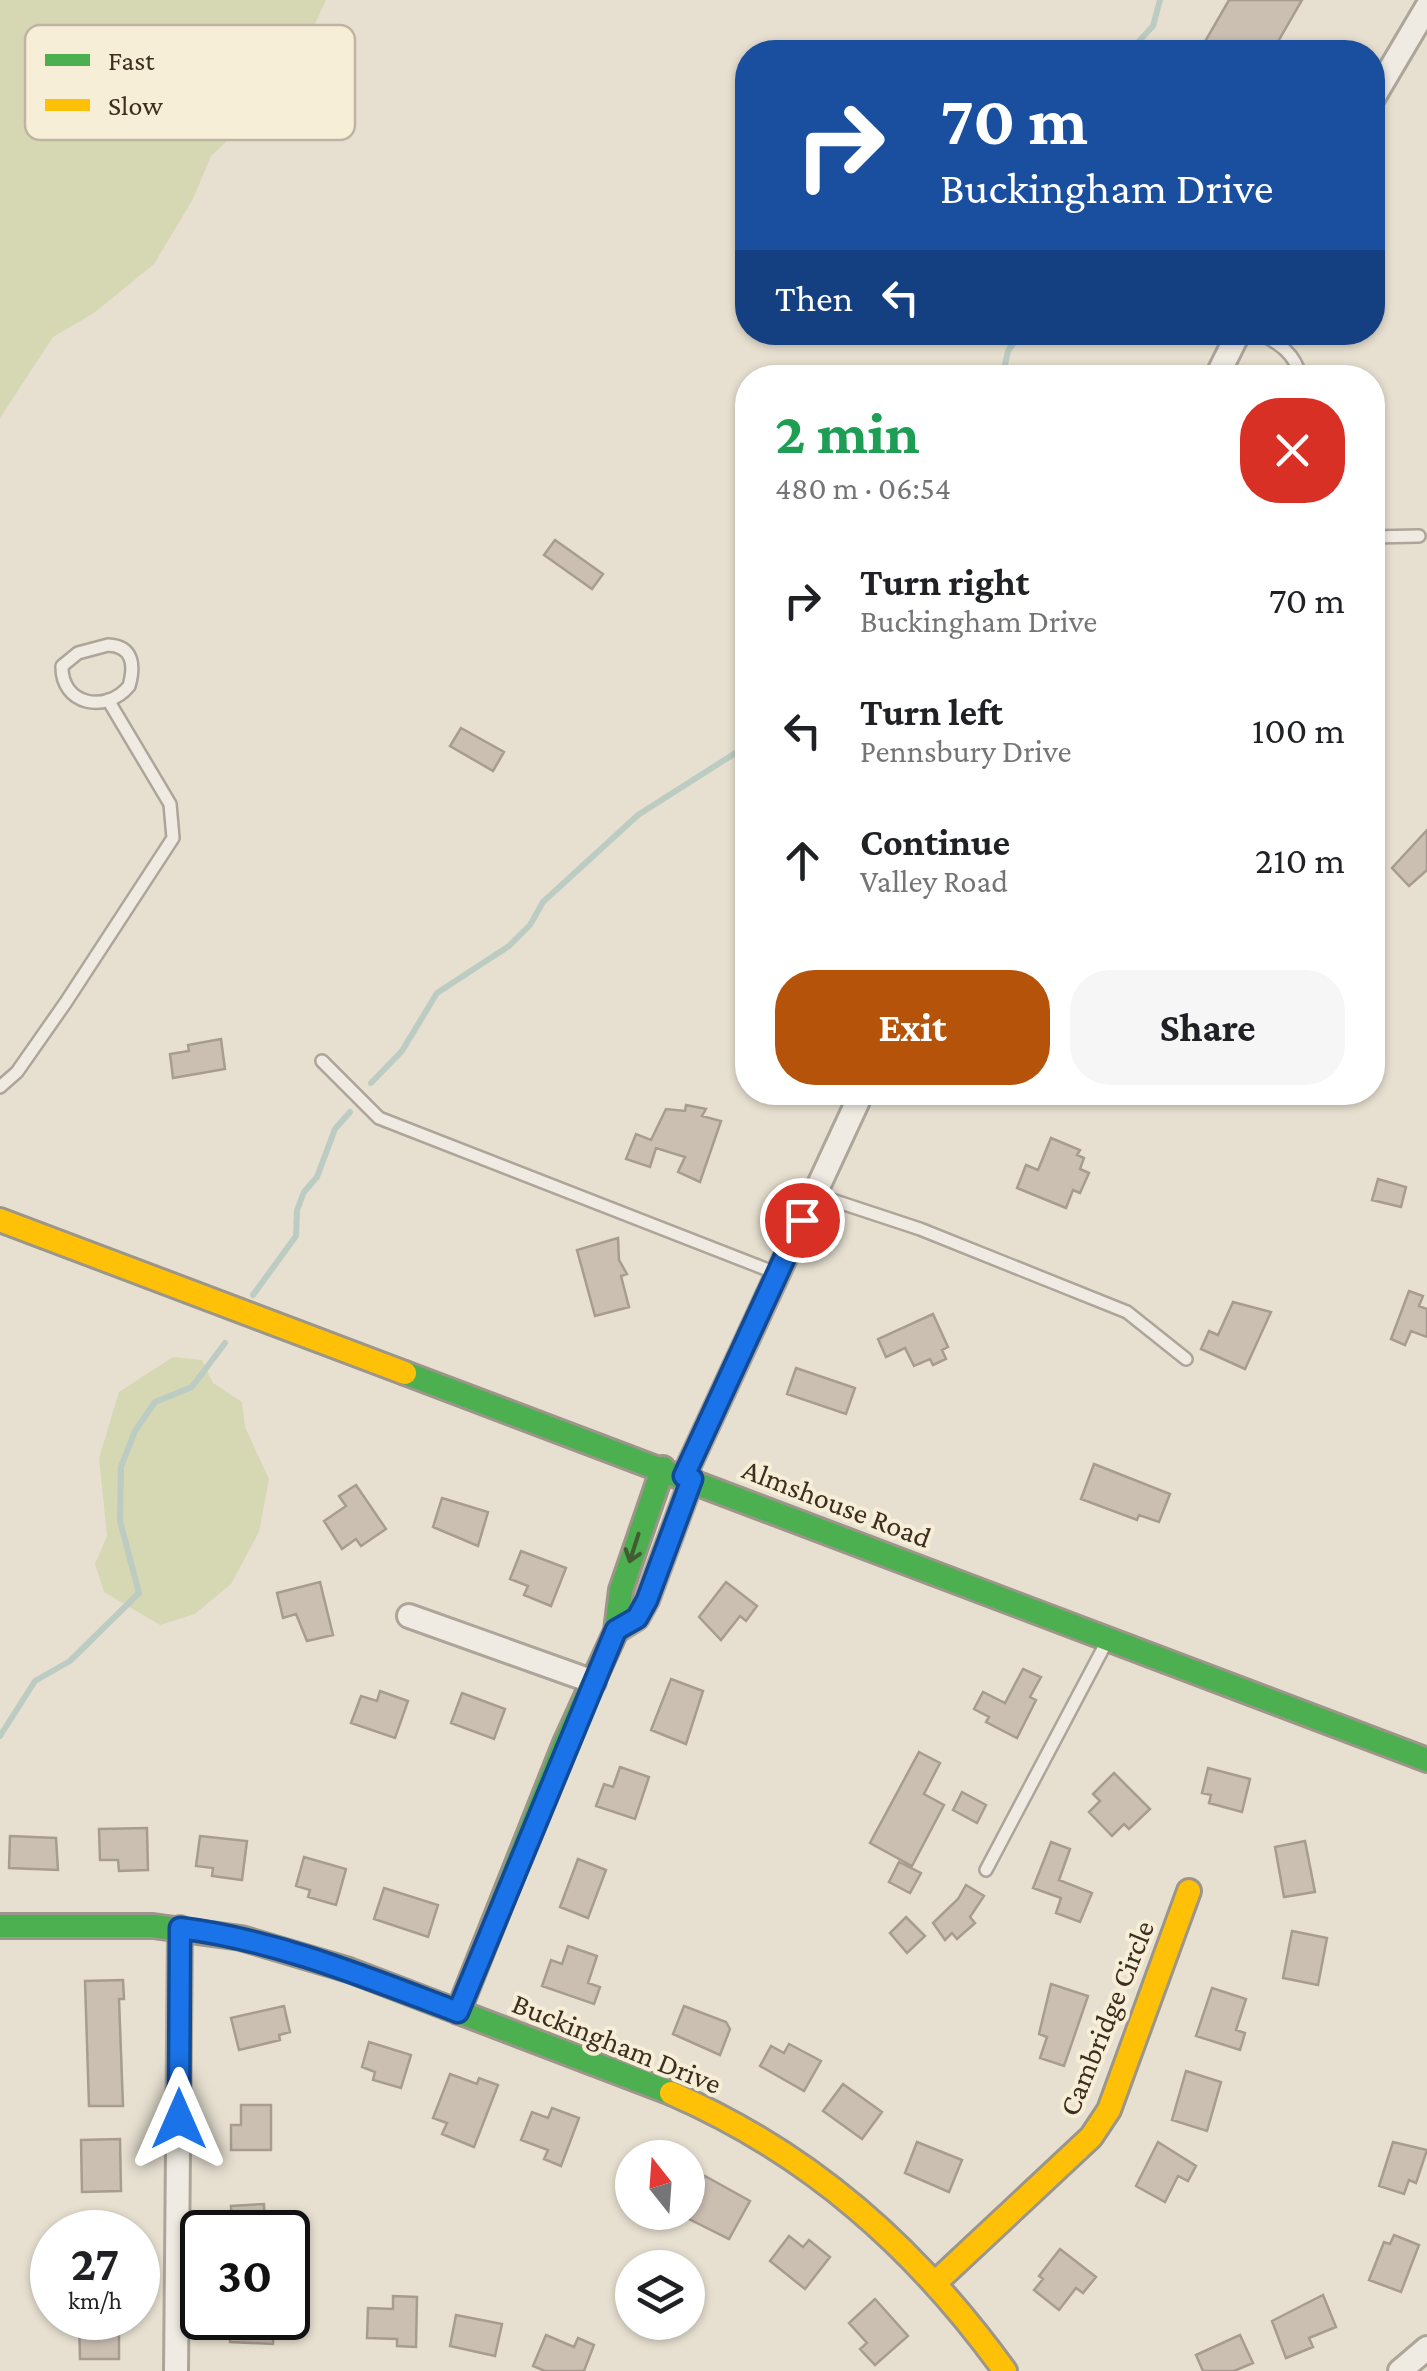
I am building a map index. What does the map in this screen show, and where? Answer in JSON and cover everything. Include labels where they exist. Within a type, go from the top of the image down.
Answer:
[{"type":"street","points":[[1385,78],[1427,7]]},
{"type":"street","points":[[458,2012],[616,1630],[620,1590],[856,1105]]},
{"type":"street","name":"Almshouse Road","points":[[0,1220],[1427,1760]]},
{"type":"street","points":[[409,1616],[594,1682]]},
{"type":"street","name":"Cambridge Circle","points":[[935,2283],[1091,2138],[1109,2110],[1190,1891]]},
{"type":"street","name":"Buckingham Drive","points":[[0,1926],[180,1928],[228,1936],[344,1968],[626,2077],[766,2139],[817,2173],[888,2234],[935,2283],[1005,2371]]},
{"type":"street","points":[[176,2371],[180,1928]]},
{"type":"street","points":[[1400,2371],[1427,2348]]},
{"type":"lane","points":[[1282,345],[1298,365]]},
{"type":"lane","points":[[1385,537],[1419,536]]},
{"type":"lane","points":[[108,644],[122,648],[133,664],[132,674],[124,692],[108,700],[91,703],[75,696],[64,682],[65,660],[108,644]]},
{"type":"lane","points":[[0,1087],[17,1072],[173,838],[170,804],[108,700]]},
{"type":"lane","points":[[322,1061],[379,1118],[776,1273]]},
{"type":"lane","points":[[814,1194],[920,1228],[1127,1312],[1186,1359]]},
{"type":"lane","points":[[986,1870],[1108,1640]]},
{"type":"green space","points":[[0,0],[326,0],[314,25],[25,25],[25,140],[228,140],[211,156],[193,199],[154,264],[94,313],[53,337],[0,418]]},
{"type":"green space","points":[[173,1357],[202,1360],[213,1383],[242,1402],[245,1427],[269,1479],[259,1532],[231,1584],[195,1614],[160,1625],[104,1592],[95,1564],[107,1536],[99,1458],[119,1392]]},
{"type":"building","points":[[1229,0],[1302,0],[1279,40],[1206,40]]},
{"type":"building","points":[[555,540],[603,574],[592,589],[544,555]]},
{"type":"building","points":[[461,728],[504,752],[493,771],[450,746]]},
{"type":"building","points":[[1427,830],[1427,870],[1409,886],[1392,868]]},
{"type":"building","points":[[221,1039],[225,1069],[173,1078],[170,1054],[189,1051],[188,1045]]},
{"type":"building","points":[[686,1105],[706,1109],[702,1116],[721,1121],[700,1182],[678,1172],[685,1157],[656,1148],[650,1167],[626,1159],[636,1134],[651,1140],[666,1109],[685,1111]]},
{"type":"building","points":[[1051,1138],[1080,1150],[1077,1155],[1084,1158],[1080,1169],[1089,1173],[1080,1193],[1073,1190],[1066,1208],[1017,1188],[1026,1165],[1038,1170]]},
{"type":"building","points":[[1378,1179],[1406,1187],[1401,1207],[1372,1200]]},
{"type":"building","points":[[618,1238],[619,1260],[627,1274],[621,1276],[629,1307],[595,1316],[577,1250]]},
{"type":"building","points":[[1409,1291],[1423,1296],[1419,1306],[1427,1309],[1427,1337],[1411,1331],[1405,1345],[1391,1339]]},
{"type":"building","points":[[1233,1302],[1271,1312],[1245,1369],[1201,1349],[1209,1331],[1218,1335]]},
{"type":"building","points":[[933,1314],[948,1347],[942,1350],[946,1359],[933,1365],[930,1359],[914,1366],[905,1348],[886,1357],[878,1339]]},
{"type":"building","points":[[796,1368],[855,1388],[846,1414],[787,1394]]},
{"type":"building","points":[[1094,1464],[1170,1494],[1159,1522],[1139,1515],[1137,1520],[1081,1499]]},
{"type":"building","points":[[356,1485],[386,1529],[361,1546],[356,1539],[342,1549],[324,1521],[346,1506],[339,1496]]},
{"type":"building","points":[[442,1498],[488,1512],[478,1546],[433,1527]]},
{"type":"building","points":[[521,1551],[566,1568],[551,1606],[524,1595],[528,1586],[510,1579]]},
{"type":"building","points":[[320,1582],[333,1635],[307,1641],[296,1614],[283,1618],[277,1593]]},
{"type":"building","points":[[726,1582],[757,1606],[746,1621],[740,1616],[721,1640],[699,1617]]},
{"type":"building","points":[[1023,1669],[1041,1677],[1030,1697],[1036,1700],[1017,1738],[986,1722],[989,1717],[974,1709],[983,1692],[1005,1703]]},
{"type":"building","points":[[671,1679],[703,1691],[686,1744],[651,1730]]},
{"type":"building","points":[[380,1691],[408,1701],[395,1738],[351,1723],[361,1696],[377,1701]]},
{"type":"building","points":[[462,1693],[505,1709],[494,1739],[451,1723]]},
{"type":"building","points":[[919,1752],[940,1763],[924,1794],[944,1805],[912,1866],[870,1843]]},
{"type":"building","points":[[620,1767],[649,1777],[635,1819],[596,1806],[604,1784],[613,1787]]},
{"type":"building","points":[[1208,1768],[1250,1779],[1242,1812],[1209,1803],[1211,1795],[1202,1793]]},
{"type":"building","points":[[1114,1773],[1150,1809],[1129,1829],[1124,1824],[1112,1836],[1089,1812],[1100,1801],[1093,1794]]},
{"type":"building","points":[[962,1792],[986,1805],[977,1823],[953,1810]]},
{"type":"building","points":[[147,1828],[148,1870],[119,1871],[118,1860],[100,1860],[99,1829]]},
{"type":"building","points":[[10,1836],[56,1838],[58,1870],[9,1868]]},
{"type":"building","points":[[200,1836],[247,1841],[242,1880],[212,1876],[213,1868],[196,1866]]},
{"type":"building","points":[[1305,1841],[1315,1892],[1284,1897],[1275,1847]]},
{"type":"building","points":[[1051,1842],[1070,1849],[1059,1880],[1092,1893],[1080,1922],[1056,1913],[1061,1898],[1033,1888]]},
{"type":"building","points":[[304,1857],[346,1869],[336,1905],[308,1897],[310,1890],[296,1886]]},
{"type":"building","points":[[578,1859],[606,1870],[588,1918],[560,1907]]},
{"type":"building","points":[[899,1862],[921,1873],[910,1893],[889,1882]]},
{"type":"building","points":[[966,1885],[984,1896],[970,1917],[975,1923],[957,1939],[952,1933],[945,1940],[933,1923],[958,1899]]},
{"type":"building","points":[[384,1888],[438,1905],[428,1937],[374,1919]]},
{"type":"building","points":[[906,1917],[925,1936],[907,1953],[890,1933]]},
{"type":"building","points":[[1292,1931],[1327,1938],[1318,1985],[1283,1978]]},
{"type":"building","points":[[568,1946],[597,1956],[588,1983],[600,1987],[594,2004],[542,1986],[551,1960],[562,1964]]},
{"type":"building","points":[[123,1980],[124,1999],[119,1999],[123,2106],[89,2106],[85,1981]]},
{"type":"building","points":[[1051,1984],[1088,1996],[1064,2066],[1040,2058],[1047,2037],[1039,2034]]},
{"type":"building","points":[[1212,1988],[1246,1999],[1236,2030],[1245,2033],[1240,2050],[1196,2036]]},
{"type":"building","points":[[284,2006],[290,2032],[279,2035],[280,2040],[239,2050],[231,2018]]},
{"type":"building","points":[[684,2006],[726,2022],[730,2029],[720,2055],[673,2034]]},
{"type":"building","points":[[369,2042],[411,2055],[401,2088],[373,2080],[375,2072],[362,2067]]},
{"type":"building","points":[[789,2044],[821,2061],[804,2091],[760,2066],[771,2046],[784,2053]]},
{"type":"building","points":[[1186,2071],[1221,2082],[1207,2131],[1172,2120]]},
{"type":"building","points":[[450,2074],[477,2084],[479,2078],[498,2085],[474,2147],[442,2134],[447,2123],[433,2118]]},
{"type":"building","points":[[843,2084],[882,2112],[862,2139],[823,2111]]},
{"type":"building","points":[[241,2105],[271,2105],[271,2150],[231,2150],[231,2125],[241,2125]]},
{"type":"building","points":[[552,2108],[579,2118],[561,2166],[544,2159],[548,2150],[521,2140],[532,2112],[548,2118]]},
{"type":"building","points":[[120,2139],[121,2191],[82,2192],[81,2140]]},
{"type":"building","points":[[917,2142],[962,2160],[949,2192],[905,2173]]},
{"type":"building","points":[[1158,2142],[1196,2166],[1188,2181],[1178,2176],[1165,2202],[1136,2186]]},
{"type":"building","points":[[1393,2142],[1427,2150],[1416,2183],[1409,2180],[1404,2194],[1379,2186]]},
{"type":"building","points":[[705,2176],[750,2201],[729,2239],[705,2227]]},
{"type":"building","points":[[264,2204],[264,2210],[231,2210],[231,2206]]},
{"type":"building","points":[[1394,2235],[1419,2245],[1401,2292],[1369,2280],[1384,2242],[1390,2244]]},
{"type":"building","points":[[789,2236],[803,2247],[809,2240],[830,2257],[805,2289],[770,2261]]},
{"type":"building","points":[[1060,2249],[1096,2277],[1083,2293],[1076,2288],[1059,2310],[1034,2290],[1043,2279],[1039,2276]]},
{"type":"building","points":[[1323,2295],[1336,2327],[1309,2338],[1313,2347],[1286,2358],[1272,2321]]},
{"type":"building","points":[[393,2296],[417,2297],[416,2347],[397,2346],[397,2339],[367,2338],[368,2308],[393,2309]]},
{"type":"building","points":[[875,2299],[908,2336],[875,2365],[860,2349],[867,2343],[849,2323]]},
{"type":"building","points":[[456,2315],[502,2324],[495,2356],[450,2346]]},
{"type":"building","points":[[546,2335],[574,2347],[578,2338],[594,2345],[584,2371],[545,2371],[533,2366]]},
{"type":"building","points":[[1240,2335],[1253,2363],[1234,2371],[1203,2371],[1196,2355]]},
{"type":"building","points":[[80,2340],[119,2340],[119,2359],[80,2359]]},
{"type":"building","points":[[230,2340],[273,2340],[273,2344]]},
{"type":"waterway","points":[[1140,40],[1153,26],[1160,0]]},
{"type":"waterway","points":[[1005,365],[1012,345]]},
{"type":"waterway","points":[[371,1083],[402,1051],[437,993],[509,946],[530,925],[543,902],[638,815],[735,753]]},
{"type":"waterway","points":[[253,1295],[296,1236],[297,1210],[304,1192],[317,1177],[335,1129],[350,1112]]},
{"type":"waterway","points":[[0,1736],[35,1681],[70,1661],[139,1593],[120,1521],[121,1467],[135,1431],[155,1402],[192,1387],[225,1343]]},
{"type":"traffic: fast","points":[[405,1373],[1427,1760]]},
{"type":"traffic: fast","points":[[458,2012],[565,1743],[616,1631],[621,1590],[663,1468]]},
{"type":"traffic: fast","points":[[0,1926],[153,1926],[241,1938],[349,1970],[671,2093]]},
{"type":"traffic: slow","points":[[0,1220],[405,1373]]},
{"type":"traffic: slow","points":[[935,2283],[1091,2137],[1109,2110],[1189,1891]]},
{"type":"traffic: slow","points":[[671,2093],[770,2145],[857,2209],[935,2284],[1005,2371]]},
{"type":"route","points":[[179,2119],[180,1928],[228,1936],[344,1968],[458,2012],[552,1776],[616,1630],[637,1618],[647,1600],[692,1479],[684,1476],[698,1438],[802,1220]]}]
